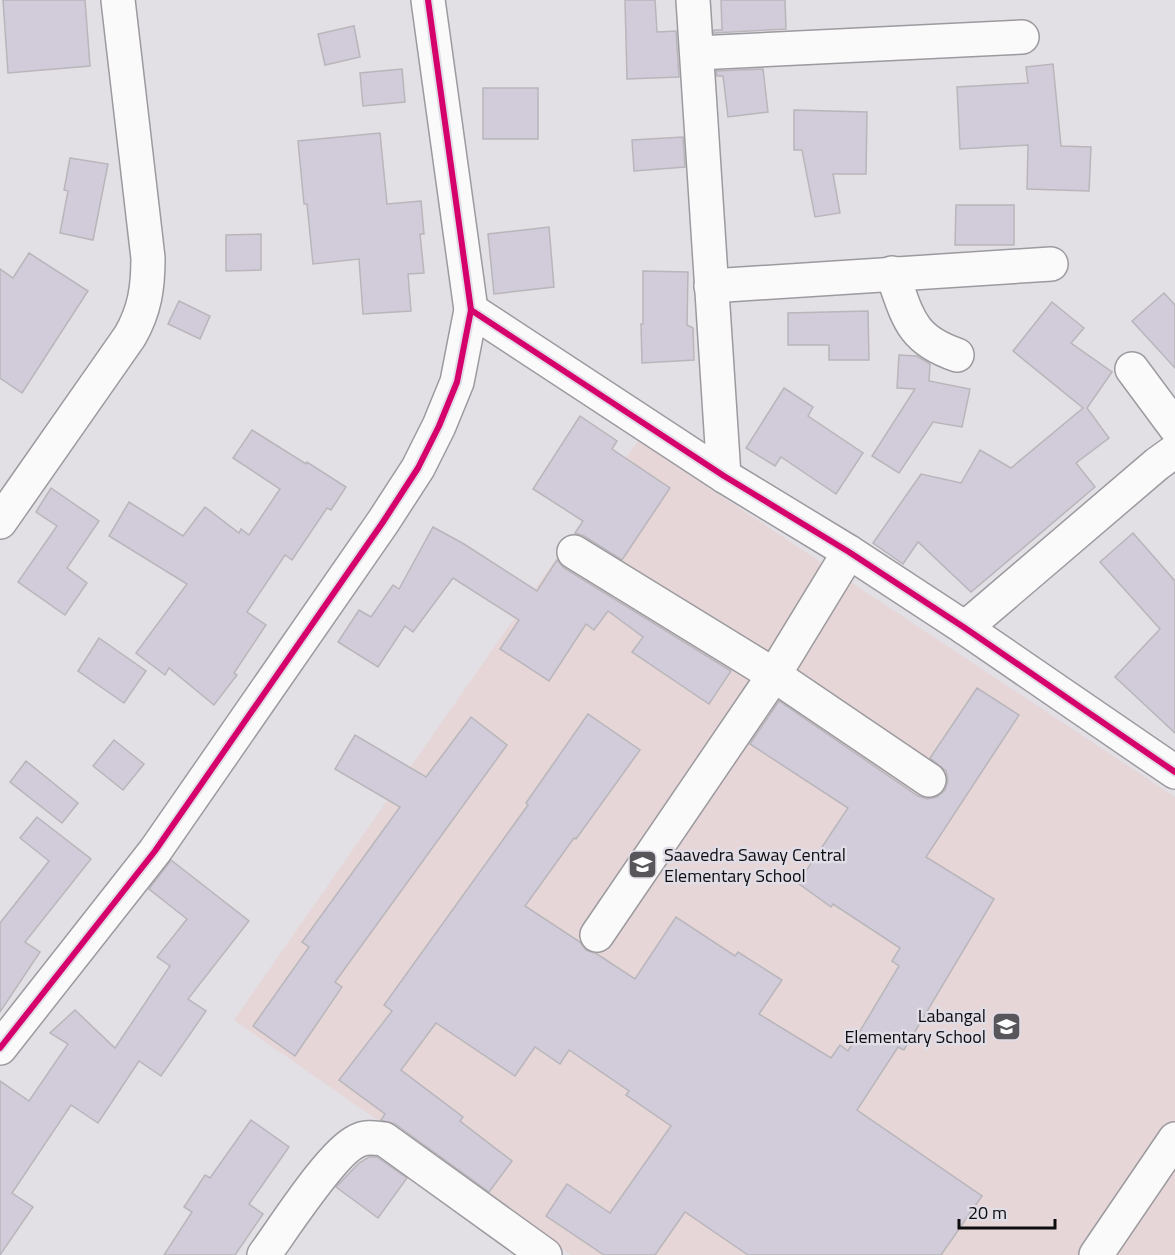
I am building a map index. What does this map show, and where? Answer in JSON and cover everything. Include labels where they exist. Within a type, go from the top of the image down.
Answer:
[{"type":"street","points":[[0,522],[130,336],[145,302],[148,258],[118,0]]},
{"type":"street","points":[[0,1048],[154,850],[383,522],[418,468],[457,382],[471,310],[428,0]]},
{"type":"street","points":[[693,0],[724,476]]},
{"type":"street","points":[[697,53],[1022,37]]},
{"type":"street","points":[[711,286],[1051,264]]},
{"type":"street","points":[[892,273],[907,315],[917,332],[936,348],[957,355]]},
{"type":"street","points":[[471,310],[724,476],[849,552],[965,628],[1175,772]]},
{"type":"street","points":[[1132,369],[1175,427]]},
{"type":"street","points":[[965,628],[1175,451]]},
{"type":"street","points":[[574,552],[774,675],[929,780]]},
{"type":"street","points":[[597,936],[774,675],[849,552]]},
{"type":"street","points":[[264,1255],[344,1150],[356,1141],[369,1137],[384,1138],[508,1245],[545,1255]]},
{"type":"street","points":[[1096,1255],[1175,1139]]},
{"type":"shaded area","name":"Saavedra Saway Central Elementary School","points":[[638,441],[1175,797],[1175,1255],[571,1255],[234,1020]]},
{"type":"building","points":[[3,0],[85,0],[90,66],[8,73]]},
{"type":"building","points":[[625,0],[655,0],[657,32],[676,31],[679,77],[627,79]]},
{"type":"building","points":[[721,0],[785,0],[786,29],[714,33],[714,30],[722,30]]},
{"type":"building","points":[[354,26],[360,57],[325,65],[318,34]]},
{"type":"building","points":[[1053,64],[1061,146],[1091,147],[1089,191],[1027,189],[1028,145],[960,149],[957,87],[1028,83],[1026,67]]},
{"type":"building","points":[[402,69],[405,102],[363,106],[360,73]]},
{"type":"building","points":[[763,69],[768,112],[728,117],[723,76],[717,76],[716,71]]},
{"type":"building","points":[[483,88],[538,88],[538,139],[483,139]]},
{"type":"building","points":[[794,110],[867,112],[866,174],[833,174],[840,213],[815,217],[802,150],[794,150]]},
{"type":"building","points":[[380,133],[387,204],[421,201],[424,234],[420,234],[424,273],[408,274],[411,311],[363,314],[359,259],[313,264],[298,141]]},
{"type":"building","points":[[683,137],[685,167],[634,171],[632,140]]},
{"type":"building","points":[[70,158],[108,164],[93,240],[60,233],[68,191],[64,190]]},
{"type":"building","points":[[956,205],[1014,205],[1014,245],[955,245]]},
{"type":"building","points":[[549,227],[554,287],[494,294],[488,234]]},
{"type":"building","points":[[261,234],[261,270],[226,271],[226,235]]},
{"type":"building","points":[[29,253],[88,291],[22,393],[0,378],[0,269],[13,278]]},
{"type":"building","points":[[643,271],[688,272],[687,325],[693,328],[694,360],[642,363]]},
{"type":"building","points":[[1164,293],[1175,305],[1175,368],[1132,321]]},
{"type":"building","points":[[179,301],[210,316],[200,339],[168,324]]},
{"type":"building","points":[[1052,302],[1084,328],[1071,343],[1112,372],[1087,408],[1109,438],[1076,463],[1095,487],[971,592],[918,542],[903,564],[873,543],[921,474],[961,483],[980,450],[1011,468],[1083,408],[1013,351]]},
{"type":"building","points":[[868,311],[869,360],[829,360],[829,345],[788,345],[788,313]]},
{"type":"building","points":[[899,355],[917,356],[930,364],[929,381],[970,389],[962,427],[933,422],[899,473],[872,456],[915,389],[897,388]]},
{"type":"building","points":[[784,388],[813,407],[808,416],[863,453],[836,494],[781,457],[775,466],[746,448]]},
{"type":"building","points":[[580,416],[617,441],[612,449],[670,488],[622,560],[584,536],[575,533],[583,521],[533,489]]},
{"type":"building","points":[[252,430],[346,487],[331,510],[327,508],[292,560],[285,555],[247,612],[266,625],[234,673],[237,675],[214,705],[169,668],[165,675],[136,653],[187,584],[109,536],[129,502],[183,536],[205,507],[239,533],[241,529],[249,535],[280,489],[233,458]]},
{"type":"building","points":[[51,488],[99,521],[67,568],[87,583],[65,615],[18,582],[57,526],[36,512]]},
{"type":"building","points":[[433,527],[537,591],[557,560],[564,568],[731,671],[709,704],[632,652],[643,637],[608,611],[594,630],[586,624],[549,681],[500,649],[519,620],[453,578],[413,632],[405,626],[378,667],[338,642],[359,610],[371,617],[393,585],[399,589]]},
{"type":"building","points":[[1133,533],[1175,581],[1175,733],[1115,677],[1160,629],[1100,562]]},
{"type":"building","points":[[99,638],[146,671],[124,703],[78,671]]},
{"type":"building","points":[[977,688],[1019,715],[926,857],[994,899],[904,1050],[898,1047],[857,1110],[982,1196],[941,1255],[748,1255],[685,1212],[655,1255],[604,1255],[546,1216],[567,1184],[610,1213],[671,1126],[626,1095],[629,1091],[569,1050],[560,1064],[535,1047],[515,1076],[436,1023],[401,1070],[463,1117],[460,1121],[512,1161],[489,1192],[395,1124],[381,1120],[385,1114],[339,1080],[392,1011],[384,1005],[528,805],[526,803],[588,714],[640,750],[525,906],[580,942],[586,950],[597,954],[635,979],[676,917],[735,956],[738,952],[782,980],[759,1014],[831,1058],[840,1045],[848,1051],[899,966],[892,961],[900,948],[833,904],[831,907],[798,883],[848,808],[750,744],[779,701],[918,796],[927,799],[937,797],[945,790],[948,781],[946,771],[930,758]]},
{"type":"building","points":[[471,717],[507,745],[335,982],[342,987],[295,1056],[253,1026],[309,947],[302,942],[400,807],[335,769],[355,735],[426,777]]},
{"type":"building","points":[[114,740],[144,764],[123,790],[93,766]]},
{"type":"building","points":[[26,761],[78,803],[62,823],[10,782]]},
{"type":"building","points":[[37,817],[91,859],[25,942],[40,952],[0,1012],[0,923],[49,861],[20,838]]},
{"type":"building","points":[[171,860],[249,921],[188,999],[206,1011],[161,1076],[139,1061],[98,1123],[71,1105],[12,1193],[33,1207],[0,1255],[0,1081],[29,1101],[68,1044],[50,1033],[75,1010],[115,1048],[170,966],[157,957],[187,919],[149,889]]},
{"type":"building","points":[[251,1120],[289,1147],[249,1204],[263,1214],[235,1255],[164,1255],[192,1212],[184,1207],[205,1175],[210,1178]]},
{"type":"building","points":[[369,1157],[377,1157],[407,1178],[378,1218],[336,1187],[359,1163]]},
{"type":"cycle path","points":[[0,1048],[155,851],[383,522],[418,468],[457,382],[471,310],[428,0]]},
{"type":"cycle path","points":[[471,310],[724,476],[849,552],[965,628],[1175,772]]},
{"type":"place","name":"Saavedra Saway Central Elementary School","points":[[643,865]]},
{"type":"place","name":"Labangal Elementary School","points":[[1007,1026]]}]
